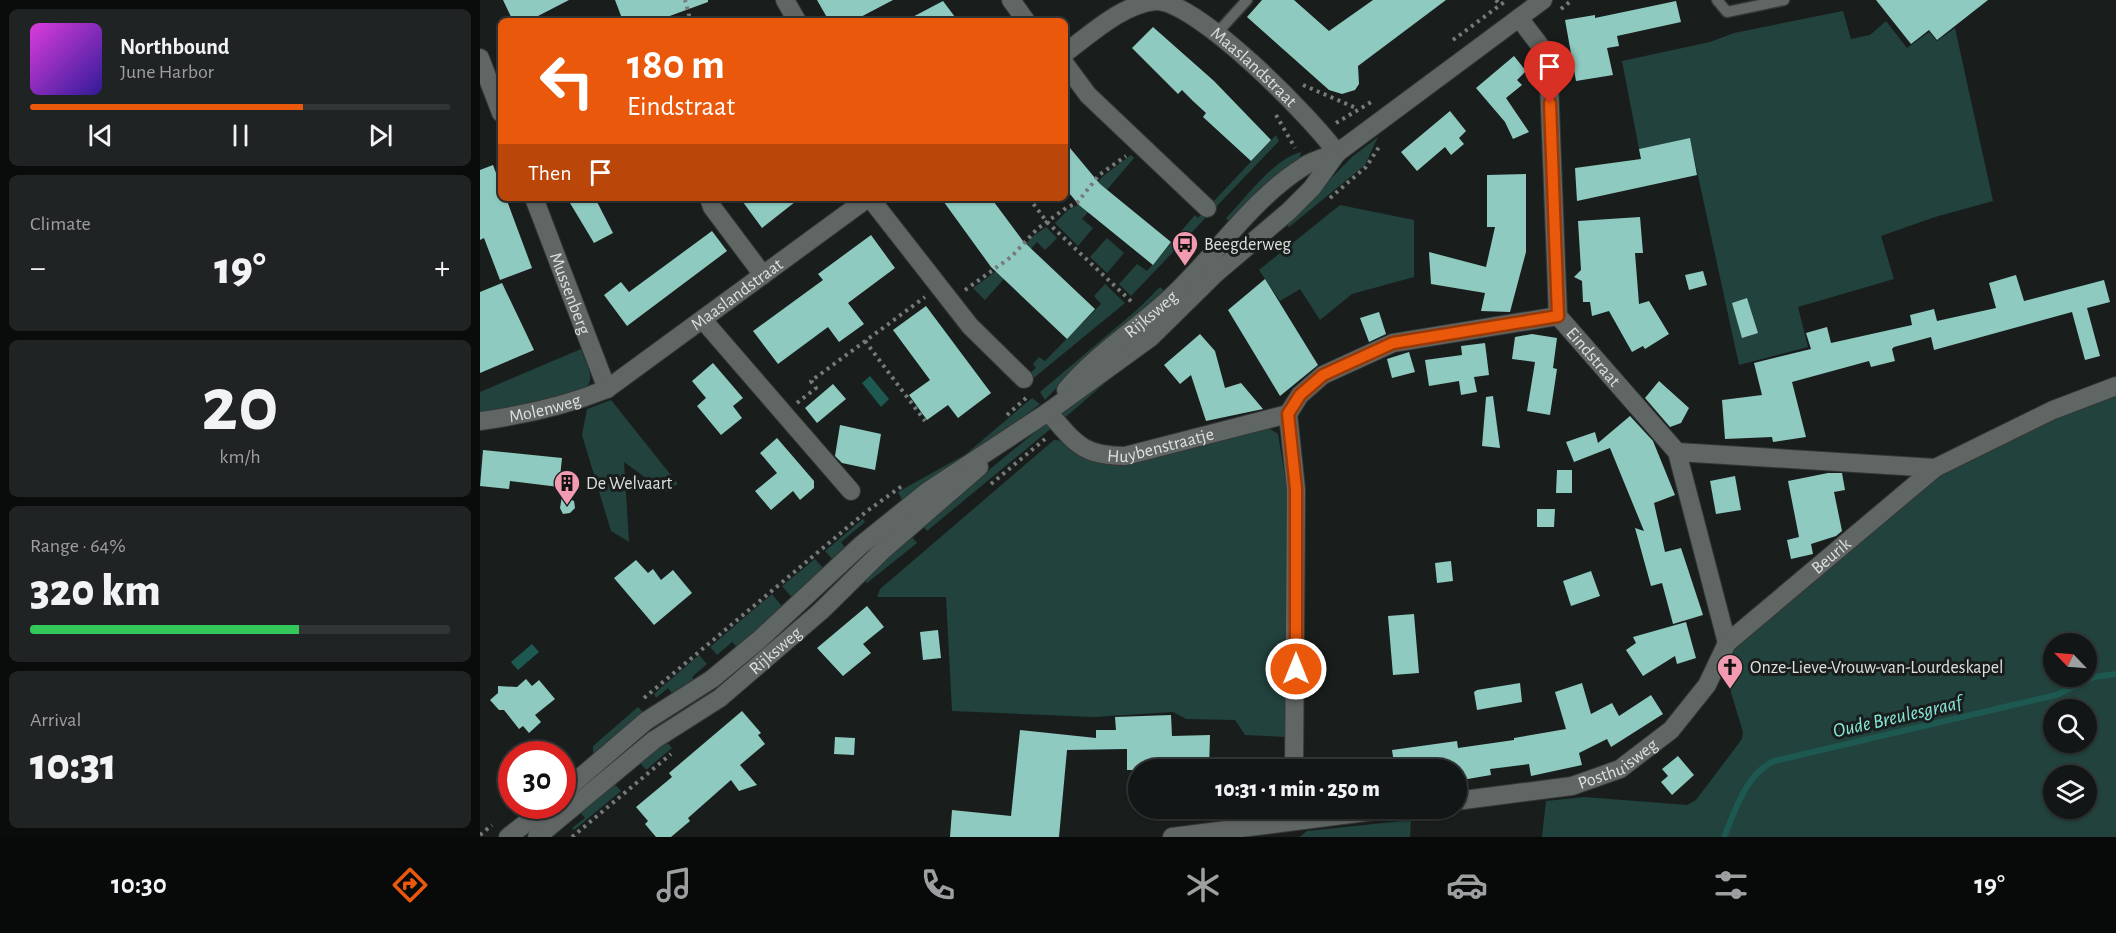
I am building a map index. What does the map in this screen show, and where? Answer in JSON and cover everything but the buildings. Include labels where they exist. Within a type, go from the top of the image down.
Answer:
[{"type":"street","points":[[785,0],[795,18]]},
{"type":"street","points":[[1011,0],[1024,18]]},
{"type":"street","name":"Rijksweg","points":[[576,781],[646,722],[712,679],[759,640],[861,545],[928,491],[1112,368],[1178,314],[1214,275],[1304,196],[1337,153],[1543,0]]},
{"type":"street","name":"Maaslandstraat","points":[[1068,51],[1108,22],[1139,5],[1167,1],[1180,6],[1218,32],[1322,132],[1337,153]]},
{"type":"street","name":"Eindstraat","points":[[1519,18],[1548,56],[1558,316],[1677,452],[1727,643]]},
{"type":"street","points":[[480,58],[498,105]]},
{"type":"street","points":[[1068,68],[1088,95],[1207,208]]},
{"type":"street","name":"Rijksweg","points":[[1048,412],[1094,360],[1174,294],[1270,193],[1305,165],[1337,153]]},
{"type":"street","name":"Mussenberg","points":[[535,201],[607,390]]},
{"type":"street","points":[[710,201],[712,207],[763,275]]},
{"type":"street","name":"Maaslandstraat","points":[[607,390],[865,201]]},
{"type":"street","name":"Maaslandstraat","points":[[871,201],[938,288],[952,300],[970,326],[1024,379]]},
{"type":"street","points":[[1294,759],[1296,489],[1288,414],[1300,395],[1323,375],[1393,343],[1558,316]]},
{"type":"street","points":[[703,320],[852,491]]},
{"type":"street","name":"Beurik","points":[[1727,643],[1935,468],[2054,410],[2116,386]]},
{"type":"street","name":"Molenweg","points":[[480,421],[532,414],[573,403],[607,390]]},
{"type":"street","name":"Huybenstraatje","points":[[1048,412],[1079,445],[1100,456],[1125,456],[1288,414]]},
{"type":"street","name":"Rijksweg","points":[[537,837],[654,740],[703,710],[765,659],[821,611],[882,551],[971,477],[998,446]]},
{"type":"street","name":"Beurik","points":[[1677,452],[1935,468]]},
{"type":"street","name":"Posthuisweg","points":[[1467,800],[1572,786],[1620,769],[1671,730],[1707,685],[1727,643]]},
{"type":"street","points":[[508,837],[531,819]]},
{"type":"street","points":[[1172,837],[1270,819]]},
{"type":"lane","points":[[1218,32],[1247,0]]},
{"type":"lane","points":[[1717,0],[1727,12],[1784,0]]},
{"type":"path","points":[[685,0],[689,15],[686,18]]},
{"type":"path","points":[[1496,0],[1500,5]]},
{"type":"path","points":[[952,300],[1011,257],[1037,229],[1066,208],[1077,203],[1099,175],[1141,145]]},
{"type":"path","points":[[1287,153],[1295,148]]},
{"type":"path","points":[[1031,201],[1047,222],[1134,304]]},
{"type":"path","points":[[784,413],[816,388],[811,381],[938,288]]},
{"type":"path","name":"Rijksweg","points":[[1126,313],[1143,296]]},
{"type":"path","points":[[865,341],[925,421]]},
{"type":"path","points":[[990,486],[1060,426]]},
{"type":"path","points":[[638,703],[890,493]]},
{"type":"shaded area","points":[[1843,11],[1851,39],[1870,35],[1886,21],[1907,48],[1929,32],[1937,41],[1955,28],[1993,201],[1935,217],[1881,236],[1894,279],[1798,307],[1808,347],[1739,365],[1690,139],[1639,149],[1622,61],[1710,42],[1734,33]]},
{"type":"shaded area","points":[[1276,135],[1279,141],[1131,296],[1119,284],[1137,264],[1147,271],[1195,215],[1198,218]]},
{"type":"shaded area","points":[[1378,137],[1365,165],[1289,227],[1286,224],[1353,156]]},
{"type":"shaded area","points":[[1301,152],[1299,160],[1232,224],[1226,218],[1270,171],[1290,156]]},
{"type":"shaded area","points":[[1131,155],[1134,158],[1082,219],[1093,228],[1078,246],[1055,223],[1068,210],[1080,204],[1102,177]]},
{"type":"shaded area","points":[[1340,205],[1414,220],[1414,277],[1352,294],[1320,320],[1300,289],[1280,301],[1259,270]]},
{"type":"shaded area","points":[[1046,227],[1057,238],[1045,250],[1037,242],[985,300],[973,288],[1013,259],[1032,237]]},
{"type":"shaded area","points":[[1107,238],[1124,253],[1107,273],[1090,257]]},
{"type":"shaded area","points":[[1105,284],[1125,303],[1030,381],[1026,377],[1036,368],[1033,364],[1039,357],[1045,361],[1101,304],[1094,296]]},
{"type":"shaded area","points":[[1160,287],[1167,293],[1066,378],[1045,400],[1040,392],[1138,309]]},
{"type":"shaded area","points":[[581,349],[590,379],[589,384],[580,393],[480,415],[480,392]]},
{"type":"shaded area","points":[[1126,365],[1062,420],[1056,415]]},
{"type":"shaded area","points":[[870,376],[889,399],[881,407],[862,383]]},
{"type":"shaded area","points":[[2116,396],[2116,837],[1542,837],[1546,801],[1584,797],[1687,805],[1696,800],[1742,739],[1743,732],[1723,666],[1736,645],[1941,474],[2053,419]]},
{"type":"shaded area","points":[[1032,398],[1040,404],[969,459],[903,502],[898,492],[966,454]]},
{"type":"shaded area","points":[[611,400],[678,484],[665,492],[624,462],[629,542],[611,531],[582,435],[587,409]]},
{"type":"shaded area","points":[[1051,419],[1054,426],[927,531],[922,525]]},
{"type":"shaded area","points":[[1269,428],[1278,434],[1287,489],[1286,737],[1245,735],[1235,720],[1186,719],[1173,712],[1094,717],[952,711],[946,597],[877,597],[880,589],[1054,440],[1064,441],[1085,453]]},
{"type":"shaded area","points":[[863,519],[865,522],[841,542],[846,549],[834,561],[825,551]]},
{"type":"shaded area","points":[[910,535],[917,543],[867,583],[863,578]]},
{"type":"shaded area","points":[[815,559],[824,569],[795,601],[782,586]]},
{"type":"shaded area","points":[[772,594],[785,610],[739,649],[732,642],[717,655],[710,647]]},
{"type":"shaded area","points":[[532,644],[539,652],[518,670],[511,662]]},
{"type":"shaded area","points":[[699,655],[707,664],[692,677],[696,683],[674,696],[668,688],[656,698],[654,694]]},
{"type":"shaded area","points":[[638,707],[646,715],[593,759],[593,746]]},
{"type":"shaded area","points":[[665,740],[672,748],[646,770],[640,763]]},
{"type":"shaded area","points":[[613,782],[621,791],[574,830],[572,828],[585,818],[579,811]]},
{"type":"shaded area","points":[[1411,820],[1410,837],[1300,837],[1307,831]]},
{"type":"waterway","name":"Oude Breulesgraaf","points":[[1724,837],[1737,804],[1749,784],[1764,767],[1774,761],[2056,695],[2094,677],[2116,674]]},
{"type":"place","name":"Beegderweg","points":[[1185,267]]},
{"type":"place","name":"De Welvaart","points":[[567,506]]},
{"type":"place","name":"Onze-Lieve-Vrouw-van-Lourdeskapel","points":[[1730,690]]},
{"type":"route","points":[[1296,669],[1296,489],[1288,414],[1300,395],[1323,375],[1393,343],[1558,316],[1550,103]]}]
